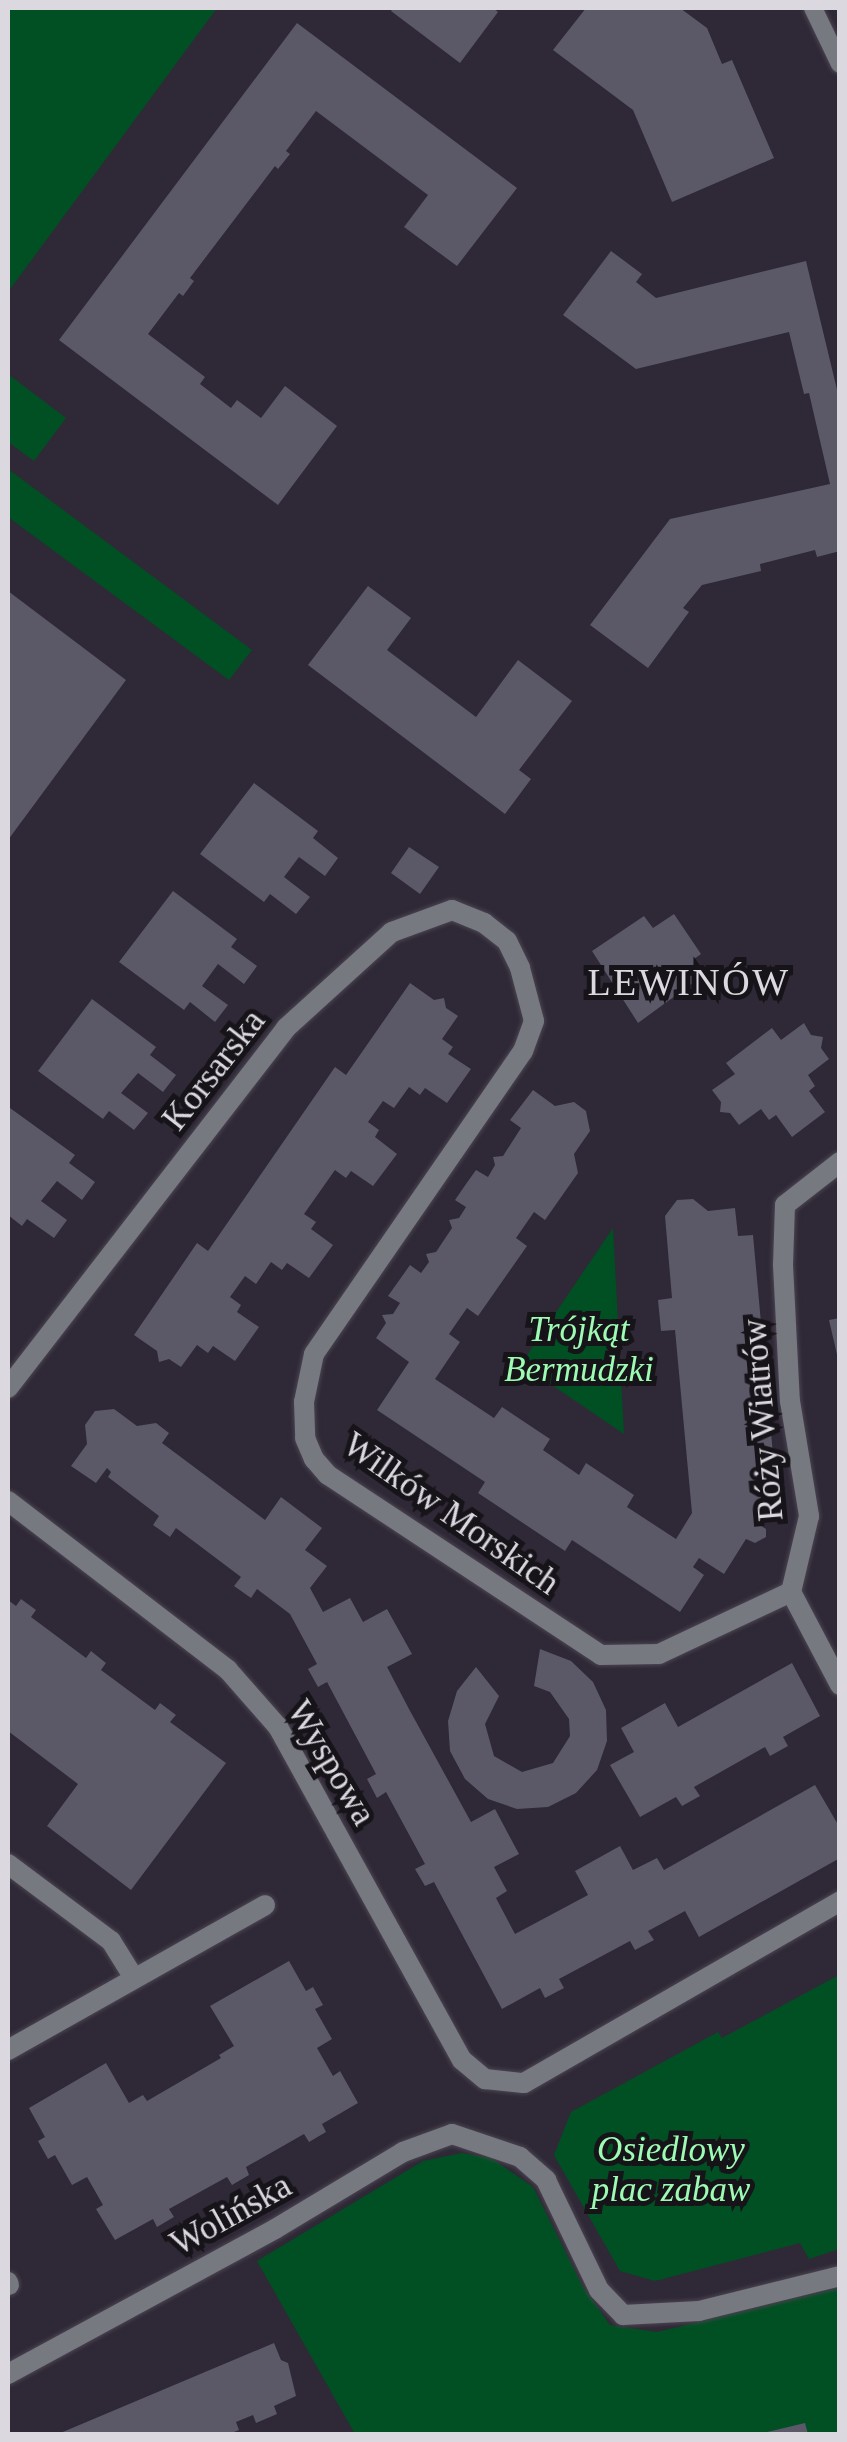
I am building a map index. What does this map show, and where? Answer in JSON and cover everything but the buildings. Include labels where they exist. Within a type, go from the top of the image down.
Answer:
[{"type":"street","name":"Korsarska","points":[[8,1388],[286,1028],[392,932],[452,910],[484,923],[506,942],[520,968]]},
{"type":"street","name":"Wilków Morskich","points":[[520,968],[534,1021],[523,1051],[314,1354],[304,1402],[305,1438],[314,1459],[328,1475],[601,1656],[659,1654],[791,1592]]},
{"type":"street","name":"Róży Wiatrów","points":[[791,1592],[809,1516],[790,1401],[782,1266],[784,1205],[840,1162]]},
{"type":"street","name":"Wyspowa","points":[[8,1502],[214,1658],[278,1726],[462,2060],[485,2079],[524,2082],[840,1901]]},
{"type":"street","points":[[791,1592],[840,1685]]},
{"type":"street","points":[[8,1864],[111,1941],[134,1978]]},
{"type":"street","points":[[8,2050],[264,1905]]},
{"type":"street","name":"Wolińska","points":[[8,2374],[275,2229],[403,2152],[452,2134],[490,2143],[520,2157],[546,2180],[599,2290],[623,2315],[699,2311],[840,2276]]},
{"type":"lane","points":[[813,8],[840,64]]},
{"type":"green space","points":[[8,8],[217,8],[8,292]]},
{"type":"green space","points":[[8,374],[66,418],[34,461],[8,442]]},
{"type":"green space","points":[[8,469],[252,650],[229,680],[8,517]]},
{"type":"green space","name":"Trójkąt Bermudzki","points":[[613,1228],[624,1434],[521,1364]]},
{"type":"green space","name":"Osiedlowy plac zabaw","points":[[839,1975],[839,2249],[809,2259],[800,2243],[655,2281],[620,2271],[554,2155],[571,2112],[718,2032],[722,2038]]},
{"type":"green space","points":[[462,2153],[491,2158],[533,2187],[582,2285],[610,2325],[657,2332],[839,2288],[839,2434],[355,2434],[257,2261],[423,2161]]},
{"type":"district","name":"LEWINÓW","points":[[689,983]]}]
